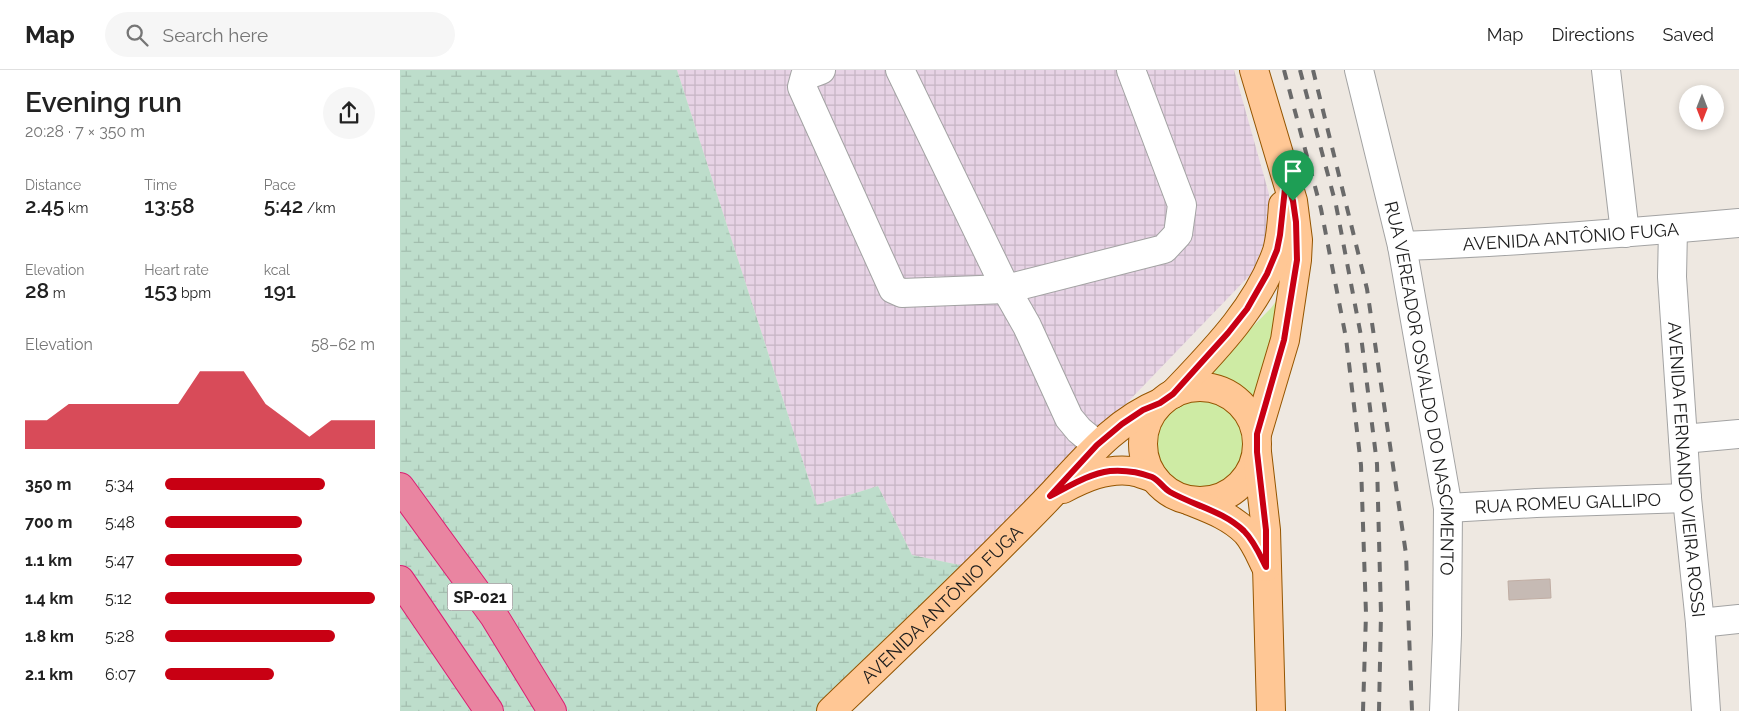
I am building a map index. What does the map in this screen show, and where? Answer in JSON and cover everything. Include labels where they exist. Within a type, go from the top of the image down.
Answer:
[{"type":"highway","name":"SP-021","points":[[400,487],[494,616],[552,711]]},
{"type":"highway","name":"SP-021","points":[[400,580],[489,711]]},
{"type":"main road","points":[[1186,499],[1206,500],[1224,496],[1240,485],[1251,470],[1284,340],[1297,260],[1296,222],[1293,201],[1254,70]]},
{"type":"main road","points":[[1266,567],[1253,542],[1245,532],[1220,513],[1168,491],[1154,478],[1145,459],[1143,439],[1148,419],[1228,333],[1247,309],[1263,282],[1277,250],[1286,179]]},
{"type":"main road","points":[[1167,398],[1190,388],[1208,387],[1225,392],[1240,403],[1251,417],[1257,443],[1266,530],[1271,711]]},
{"type":"main road","name":"AVENIDA ANTÔNIO FUGA","points":[[831,711],[985,562],[1097,445],[1122,424],[1143,410],[1167,398]]},
{"type":"main road","name":"AVENIDA ANTÔNIO FUGA","points":[[1050,496],[1092,475],[1111,471],[1131,471],[1154,478]]},
{"type":"street","points":[[821,70],[805,76],[802,87],[893,289],[902,292],[1006,289],[1164,249],[1178,234],[1182,205],[1131,70]]},
{"type":"street","points":[[900,70],[1006,289],[1027,326],[1069,418],[1079,430],[1097,445]]},
{"type":"street","name":"RUA VEREADOR OSVALDO DO NASCIMENTO","points":[[1359,70],[1402,246],[1448,508],[1448,635],[1444,711]]},
{"type":"street","points":[[1606,70],[1624,222]]},
{"type":"street","name":"AVENIDA ANTÔNIO FUGA","points":[[1402,246],[1488,243],[1624,222],[1673,229],[1739,223]]},
{"type":"street","name":"AVENIDA FERNANDO VIEIRA ROSSI","points":[[1673,229],[1672,277],[1683,440],[1706,711]]},
{"type":"street","points":[[1683,440],[1739,434]]},
{"type":"street","name":"RUA ROMEU GALLIPO","points":[[1448,508],[1687,498]]},
{"type":"street","points":[[1700,623],[1739,618]]},
{"type":"shaded area","points":[[677,70],[1234,70],[1269,194],[1270,229],[1252,273],[969,567],[912,555],[878,486],[817,505]]},
{"type":"green space","points":[[400,70],[677,70],[817,505],[878,486],[912,555],[969,567],[821,711],[400,711]]},
{"type":"green space","points":[[1284,291],[1254,405],[1230,387],[1202,378],[1271,308]]},
{"type":"green space","points":[[1199,398],[1217,401],[1232,411],[1242,426],[1245,444],[1242,462],[1232,477],[1217,487],[1199,490],[1181,487],[1166,477],[1156,462],[1153,444],[1156,426],[1166,411],[1181,401]]},
{"type":"building","points":[[1550,579],[1551,598],[1509,600],[1508,581]]},
{"type":"railway","points":[[1284,70],[1321,209],[1346,338],[1361,465],[1366,614],[1363,711]]},
{"type":"railway","points":[[1300,70],[1336,205],[1361,336],[1377,464],[1381,614],[1379,711]]},
{"type":"railway","points":[[1313,70],[1367,289],[1406,554],[1412,711]]},
{"type":"route","points":[[1286,179],[1293,201],[1298,240],[1292,295],[1284,340],[1257,434],[1257,452],[1266,530],[1266,567],[1253,542],[1232,521],[1220,513],[1168,491],[1154,478],[1131,471],[1111,471],[1079,480],[1050,496],[1097,445],[1122,424],[1173,394],[1228,333],[1247,309],[1259,289],[1277,250],[1286,179]]}]
